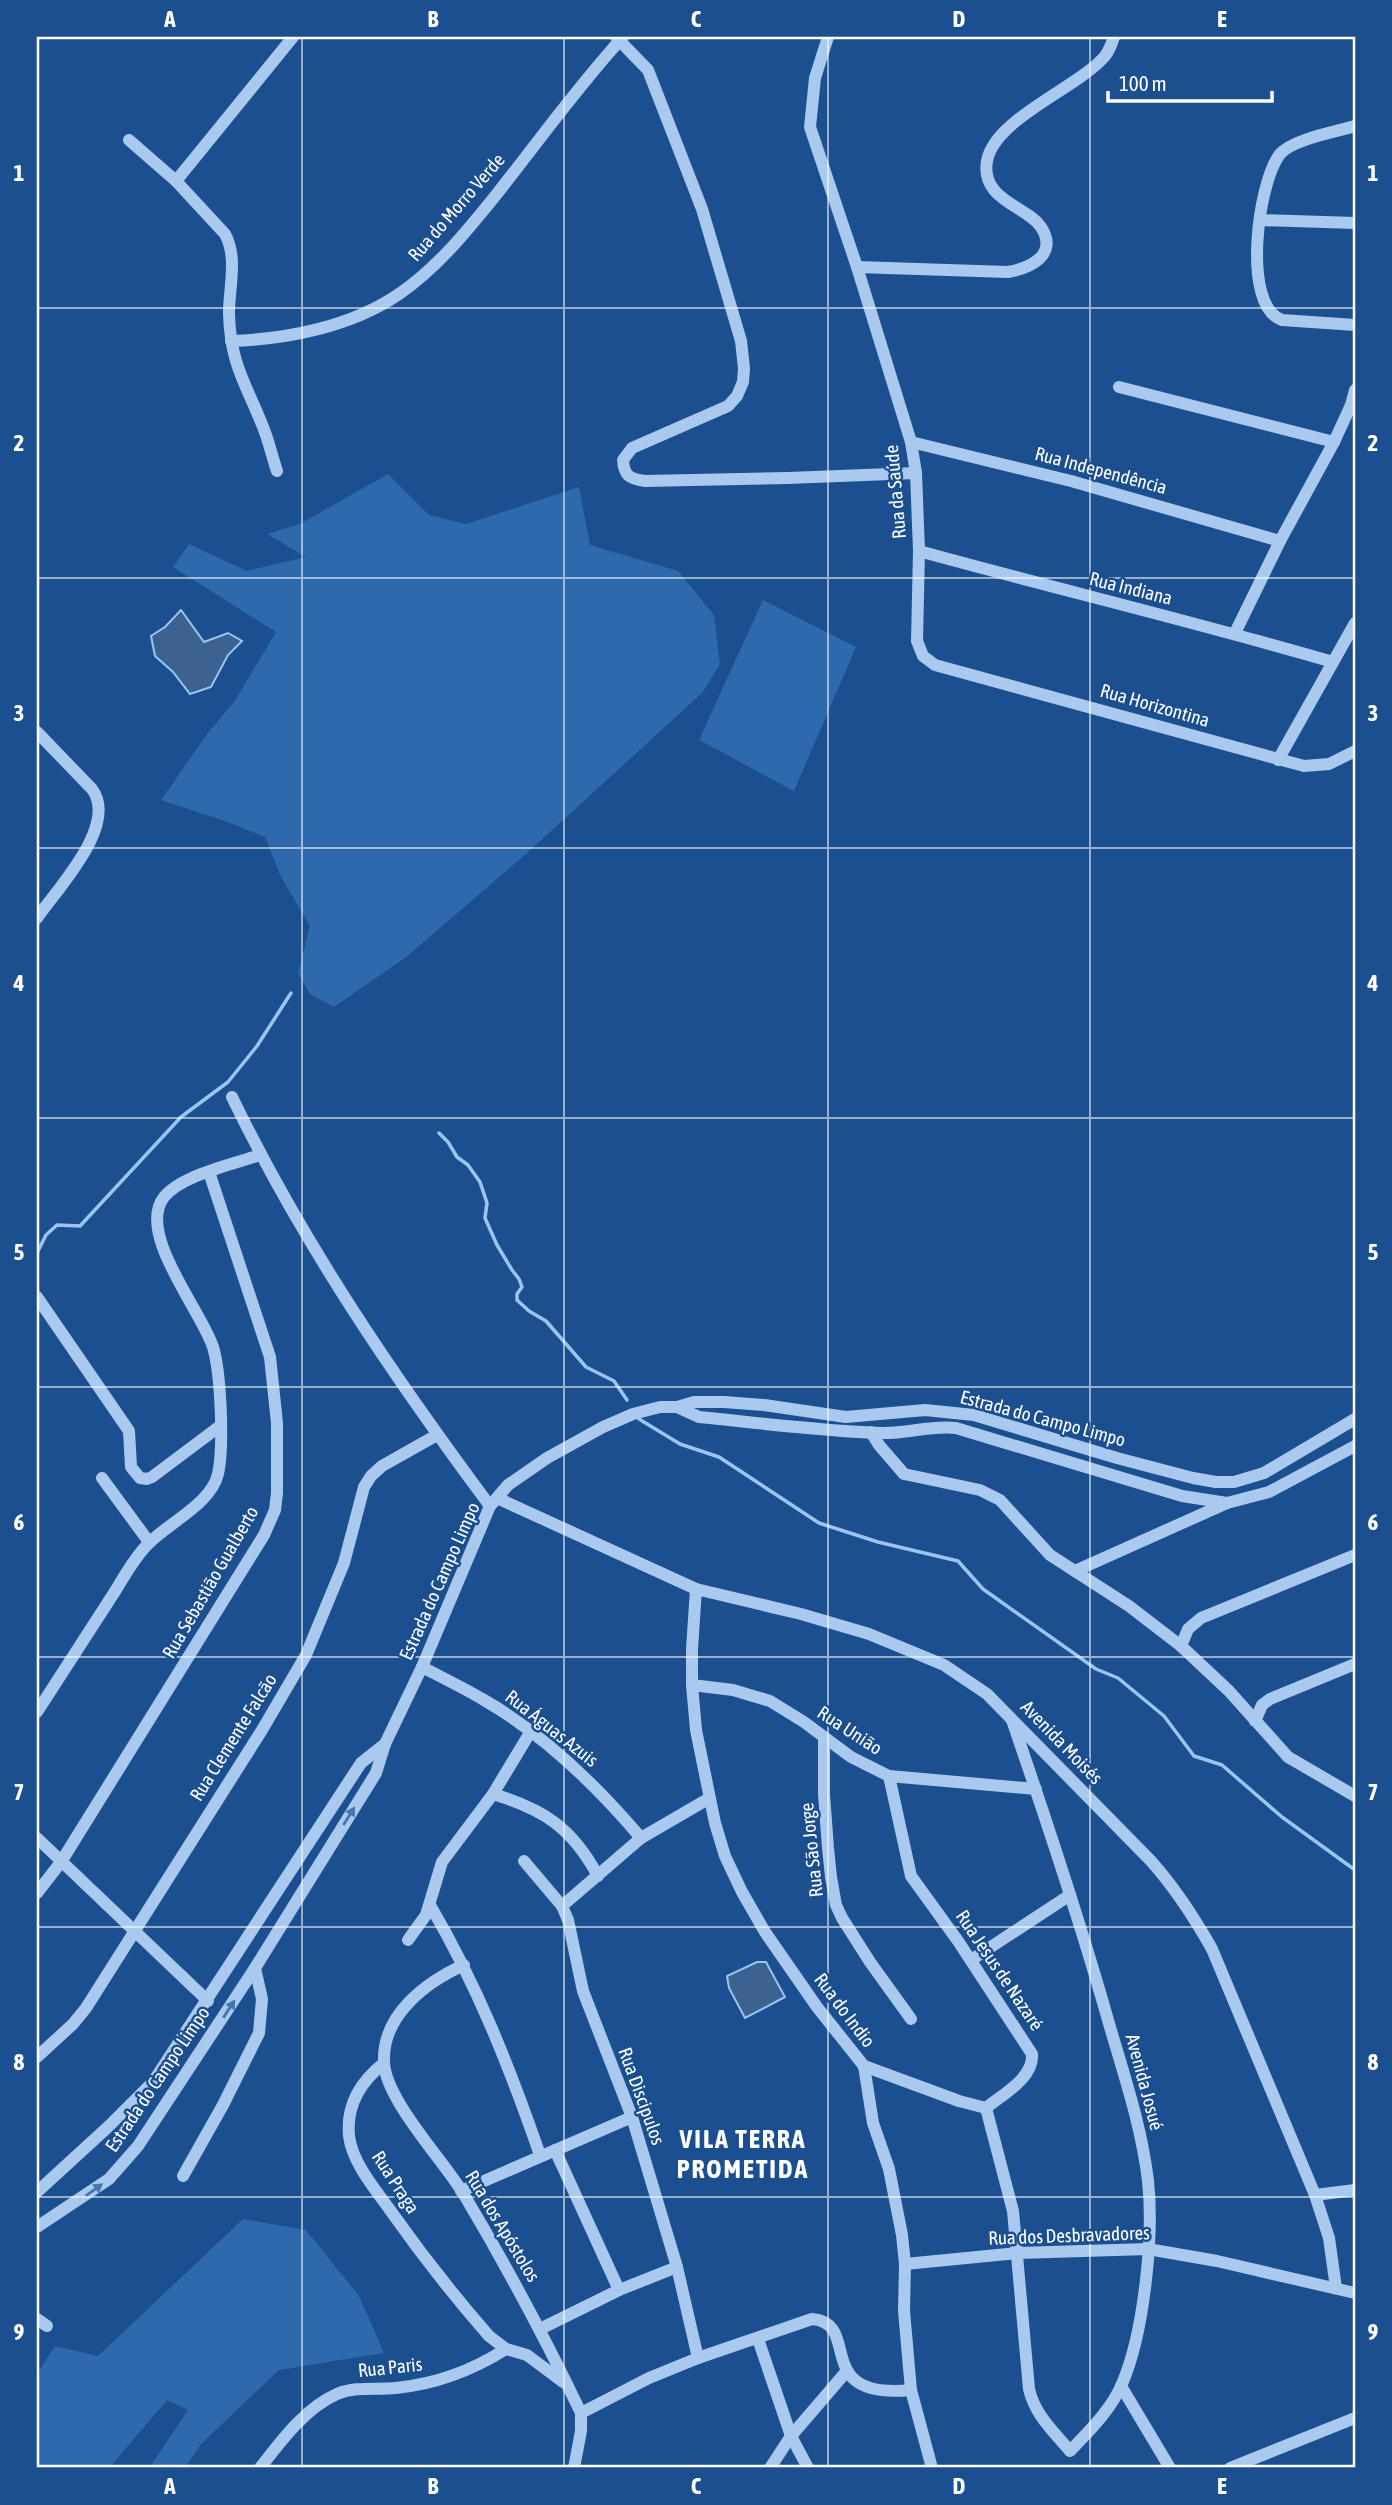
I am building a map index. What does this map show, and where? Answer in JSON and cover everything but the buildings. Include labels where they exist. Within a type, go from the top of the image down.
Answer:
[{"type":"street","points":[[176,181],[293,37]]},
{"type":"street","name":"Rua da Saúde","points":[[828,37],[815,78],[810,127],[911,442],[916,473],[919,551],[917,641],[923,656],[942,667]]},
{"type":"street","points":[[857,267],[1008,272],[1026,269],[1042,257],[1045,249],[1042,228],[997,193],[987,173],[989,153],[995,141],[1012,125],[1105,55],[1114,37]]},
{"type":"street","points":[[620,38],[648,70],[702,209],[741,341],[744,368],[743,382],[737,396],[728,406],[632,448],[623,460],[626,474],[645,481],[916,473]]},
{"type":"street","name":"Rua do Morro Verde","points":[[231,341],[258,340],[315,330],[368,312],[416,282],[468,229],[620,38]]},
{"type":"street","points":[[1355,126],[1296,143],[1281,153],[1270,172],[1260,220],[1257,254],[1261,293],[1266,309],[1273,317],[1282,320],[1355,325]]},
{"type":"street","points":[[129,141],[176,181],[225,234],[230,245],[231,341],[237,369],[266,435],[277,471]]},
{"type":"street","points":[[1260,220],[1355,223]]},
{"type":"street","points":[[1119,387],[1334,442]]},
{"type":"street","points":[[1235,634],[1280,541],[1334,442],[1355,390]]},
{"type":"street","name":"Rua Independência","points":[[911,442],[1084,485],[1280,541]]},
{"type":"street","name":"Rua Indiana","points":[[919,551],[1333,662]]},
{"type":"street","points":[[1278,760],[1355,623]]},
{"type":"street","name":"Rua Horizontina","points":[[942,667],[1304,766],[1329,764],[1355,751]]},
{"type":"street","points":[[37,732],[92,789],[97,796],[99,807],[90,842],[37,918]]},
{"type":"street","points":[[232,1097],[260,1155],[312,1247],[437,1435],[494,1502]]},
{"type":"street","points":[[37,1712],[149,1542],[183,1516],[214,1484],[219,1463],[220,1426],[217,1371],[212,1344],[164,1248],[156,1222],[157,1209],[164,1197],[175,1187],[260,1155]]},
{"type":"street","name":"Rua Sebastião Gualberto","points":[[37,1893],[61,1862],[264,1535],[275,1510],[277,1423],[270,1357],[209,1172]]},
{"type":"street","points":[[37,1297],[129,1431],[131,1467],[141,1478],[152,1477],[220,1426]]},
{"type":"street","name":"Estrada do Campo Limpo","points":[[37,2227],[88,2195],[126,2162],[255,1968],[376,1773],[385,1744],[422,1667],[494,1502],[508,1485],[521,1475],[603,1427],[633,1414],[694,1402],[764,1405],[846,1418],[925,1410],[955,1412],[974,1415],[1144,1466],[1216,1482],[1234,1482],[1264,1473],[1355,1419]]},
{"type":"street","points":[[677,1407],[699,1417],[850,1432],[885,1433],[956,1428],[1182,1496],[1227,1503]]},
{"type":"street","points":[[871,1432],[904,1474],[979,1490],[999,1500],[1045,1551],[1129,1606],[1181,1646],[1229,1691],[1288,1757],[1355,1796]]},
{"type":"street","name":"Rua Clemente Falcão","points":[[37,2057],[80,2016],[306,1655],[344,1563],[364,1487],[370,1476],[382,1466],[437,1435]]},
{"type":"street","points":[[1075,1571],[1227,1503],[1269,1492],[1355,1446]]},
{"type":"street","points":[[102,1478],[149,1542]]},
{"type":"street","name":"Avenida Moisés","points":[[494,1502],[696,1590],[801,1614],[906,1648],[944,1665],[968,1680],[1010,1717],[1151,1861],[1192,1914],[1212,1949],[1315,2195],[1329,2238],[1336,2288]]},
{"type":"street","points":[[1181,1646],[1188,1629],[1201,1618],[1355,1555]]},
{"type":"street","name":"Rua do Indio","points":[[696,1590],[692,1685],[696,1730],[708,1799],[725,1856],[748,1902],[796,1977],[864,2066],[873,2123],[893,2187],[905,2264],[904,2311],[911,2390],[932,2468]]},
{"type":"street","points":[[1255,1721],[1262,1706],[1270,1699],[1355,1664]]},
{"type":"street","name":"Rua Águas Azuis","points":[[422,1667],[484,1699],[531,1731],[598,1790],[641,1838]]},
{"type":"street","name":"Rua União","points":[[692,1685],[750,1693],[770,1701],[851,1757],[889,1776],[1035,1789]]},
{"type":"street","name":"Avenida Josué","points":[[1010,1717],[1092,1964],[1142,2142],[1149,2185],[1148,2249],[1135,2346],[1121,2386],[1103,2414],[1070,2451],[1032,2404],[1026,2376],[1018,2253]]},
{"type":"street","points":[[408,1940],[426,1915],[442,1862],[493,1794],[531,1731]]},
{"type":"street","name":"Rua São Jorge","points":[[824,1738],[824,1794],[836,1905],[870,1962],[911,2019]]},
{"type":"street","name":"Estrada do Campo Limpo","points":[[37,2192],[153,2082],[361,1763],[385,1744]]},
{"type":"street","name":"Rua Jesus de Nazaré","points":[[889,1776],[911,1876],[1032,2054],[1033,2062],[1024,2076],[986,2108]]},
{"type":"street","points":[[493,1794],[532,1807],[561,1826],[575,1839],[598,1876]]},
{"type":"street","points":[[562,1906],[641,1838],[708,1799]]},
{"type":"street","points":[[37,1838],[208,2001]]},
{"type":"street","name":"Rua Discipulos","points":[[524,1861],[562,1906],[568,1920],[589,2011],[632,2118],[677,2267],[698,2358]]},
{"type":"street","points":[[971,1961],[1070,1895]]},
{"type":"street","points":[[430,1905],[464,1965],[508,2064],[540,2155]]},
{"type":"street","points":[[384,2063],[391,2029],[404,2008],[432,1982],[464,1965]]},
{"type":"street","points":[[183,2176],[259,2033],[262,1999],[255,1968]]},
{"type":"street","name":"Rua dos Apóstolos","points":[[384,2063],[387,2077],[404,2109],[461,2191],[540,2329],[581,2413]]},
{"type":"street","name":"Rua Praga","points":[[384,2063],[363,2081],[351,2106],[349,2139],[355,2156],[375,2190],[432,2267],[489,2336],[506,2348],[527,2355],[566,2385]]},
{"type":"street","points":[[864,2066],[959,2101],[986,2108],[1013,2211],[1018,2253]]},
{"type":"street","points":[[461,2191],[632,2118]]},
{"type":"street","points":[[555,2150],[620,2291]]},
{"type":"street","points":[[1315,2195],[1355,2190]]},
{"type":"street","name":"Rua dos Desbravadores","points":[[905,2264],[1018,2253],[1148,2249],[1217,2261],[1355,2293]]},
{"type":"street","points":[[540,2329],[677,2267]]},
{"type":"street","points":[[574,2468],[581,2431],[581,2413],[640,2382],[698,2358],[812,2319],[824,2322],[831,2328],[838,2339],[846,2372],[860,2385],[888,2392],[911,2390]]},
{"type":"street","points":[[758,2339],[791,2436],[808,2468]]},
{"type":"street","name":"Rua Paris","points":[[260,2468],[278,2444],[303,2419],[319,2404],[337,2394],[351,2390],[414,2386],[440,2380],[480,2365],[506,2348]]},
{"type":"street","points":[[770,2468],[791,2436],[846,2372]]},
{"type":"street","points":[[1121,2386],[1170,2468]]},
{"type":"street","points":[[1230,2468],[1355,2418]]},
{"type":"shaded area","points":[[388,474],[429,515],[466,524],[579,487],[590,545],[678,571],[714,615],[720,664],[702,693],[526,854],[405,958],[334,1007],[310,994],[298,973],[310,926],[281,877],[265,837],[161,800],[207,734],[234,702],[276,632],[173,567],[189,544],[247,571],[306,557],[267,534],[300,524]]},
{"type":"shaded area","points":[[763,600],[856,647],[794,791],[699,740]]},
{"type":"shaded area","points":[[181,610],[204,642],[228,633],[242,641],[228,655],[211,687],[190,694],[173,672],[155,656],[151,636],[165,627]]},
{"type":"shaded area","points":[[757,1962],[766,1962],[785,1997],[745,2018],[729,1988],[727,1976]]},
{"type":"shaded area","points":[[243,2219],[306,2230],[359,2296],[384,2353],[279,2370],[201,2444],[185,2468],[149,2468],[188,2410],[167,2400],[109,2468],[37,2468],[37,2374],[55,2346],[98,2356]]},
{"type":"waterway","points":[[37,1253],[46,1235],[57,1225],[80,1226],[181,1117],[228,1082],[257,1046],[291,993]]},
{"type":"waterway","points":[[439,1133],[480,1182],[487,1203],[485,1218],[497,1245],[522,1287],[517,1294],[517,1300],[546,1321],[586,1367],[614,1381],[627,1400]]},
{"type":"waterway","points":[[639,1419],[680,1444],[719,1457],[819,1523],[878,1542],[958,1561],[983,1589],[1096,1669],[1118,1678],[1164,1716],[1194,1756],[1222,1765],[1282,1817],[1355,1870]]},
{"type":"district","name":"VILA TERRA PROMETIDA","points":[[743,2154]]}]
